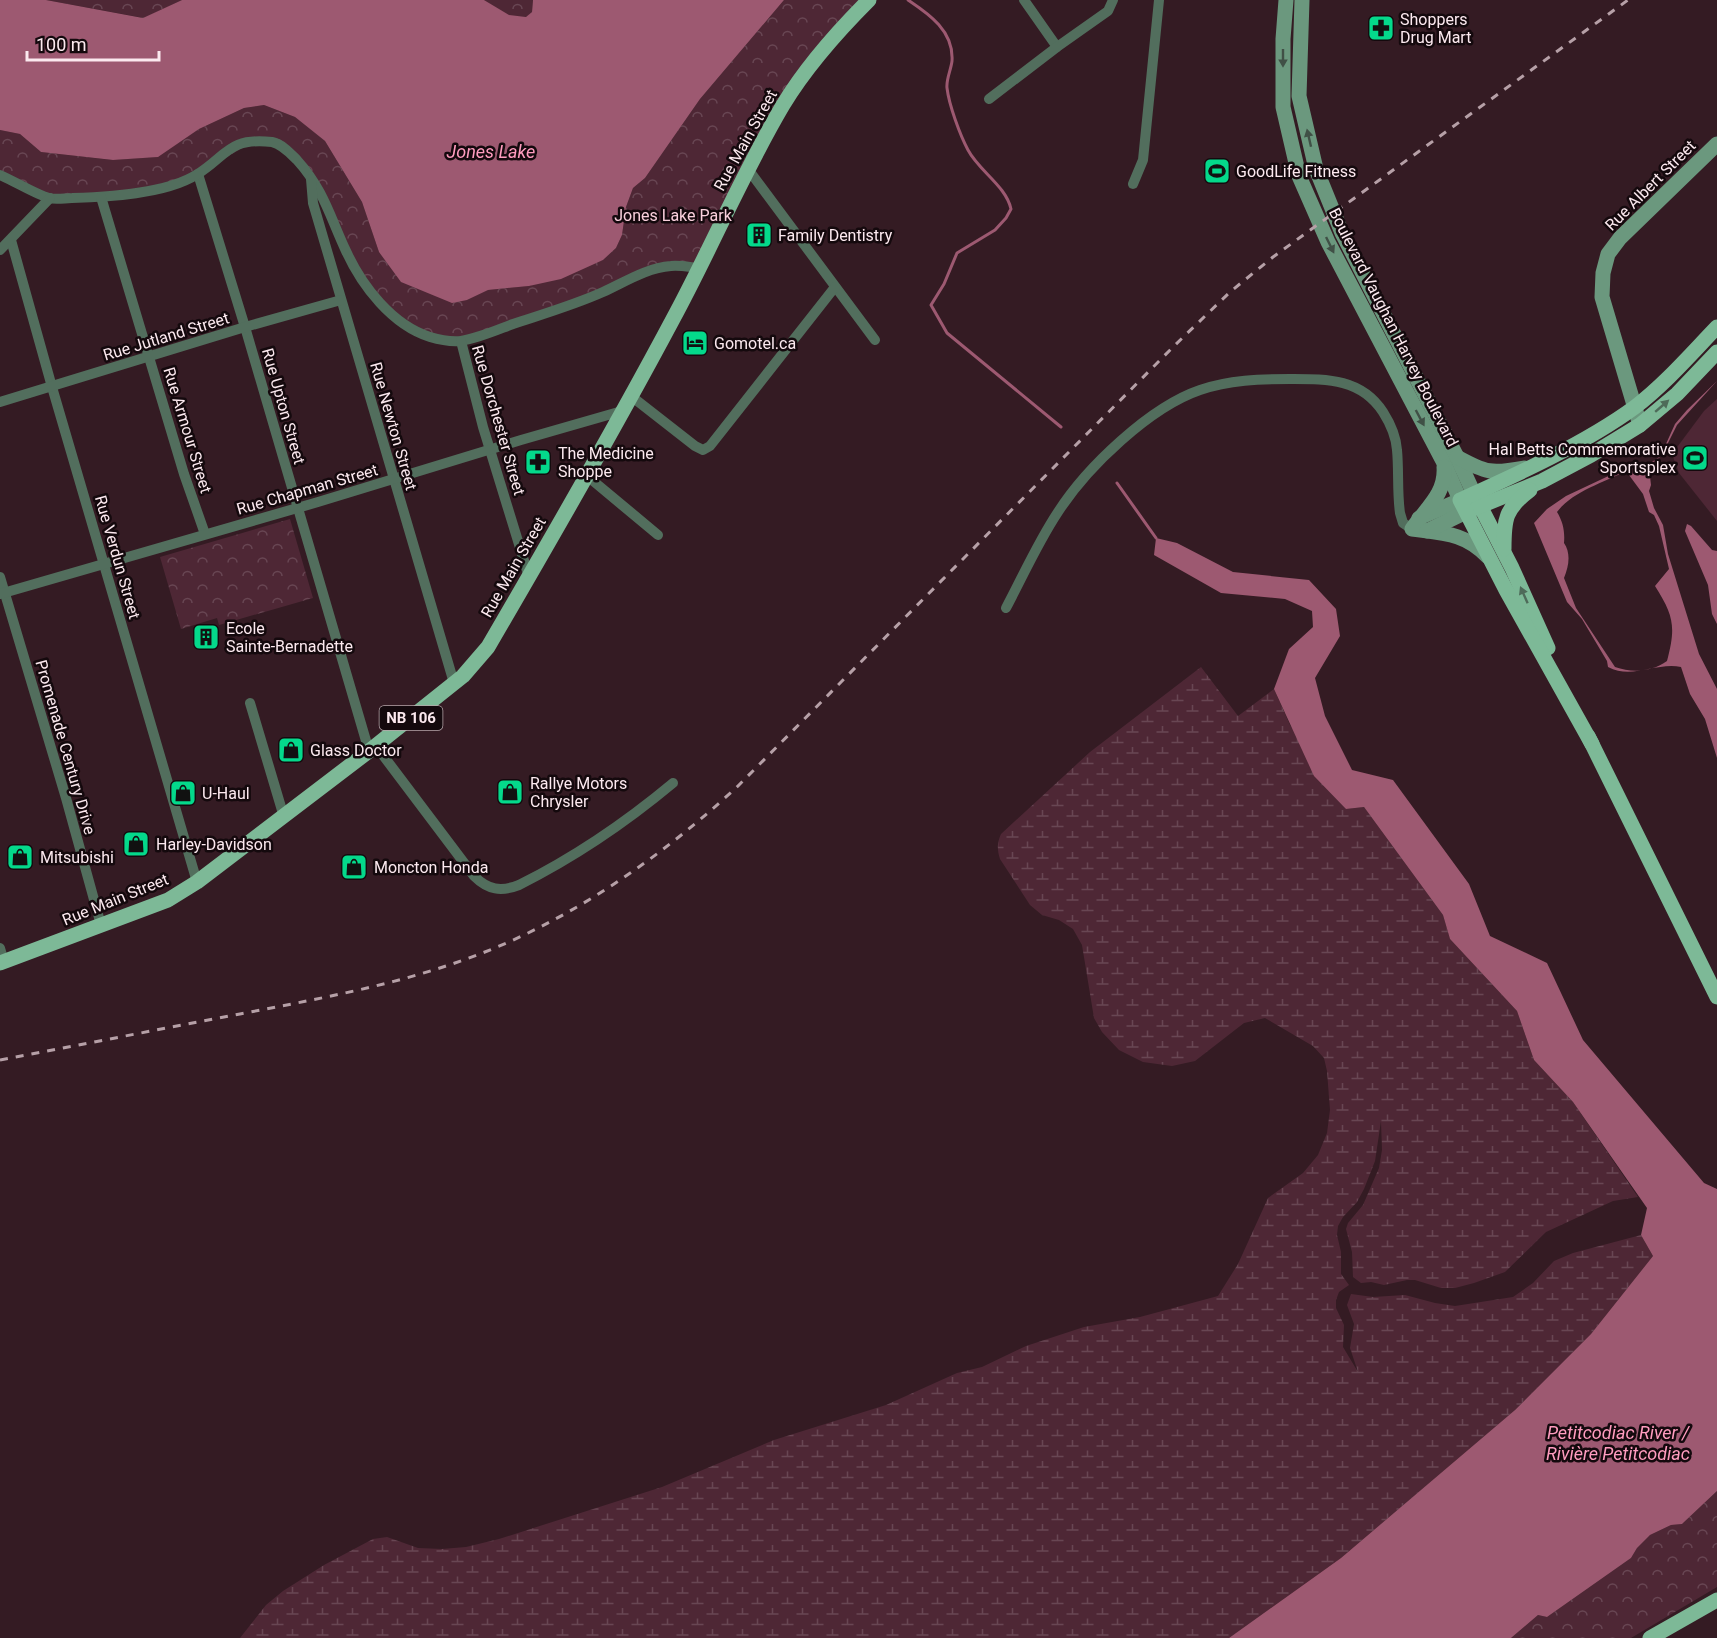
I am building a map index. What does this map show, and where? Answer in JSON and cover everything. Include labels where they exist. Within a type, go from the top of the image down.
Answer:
[{"type":"main road","name":"Rue Main Street","points":[[1,958],[168,900],[197,882],[284,817],[463,676],[488,647],[631,396],[674,318],[748,169],[784,104],[816,58],[868,0]]},
{"type":"main road","name":"Boulevard Vaughan Harvey Boulevard","points":[[1285,1],[1283,107],[1299,176],[1328,242],[1451,460]]},
{"type":"main road","name":"Boulevard Vaughan Harvey Boulevard","points":[[1303,3],[1299,96],[1316,169],[1341,232],[1468,498],[1717,997]]},
{"type":"main road","name":"Rue Albert Street","points":[[1640,425],[1602,297],[1603,273],[1608,254],[1620,238],[1717,144]]},
{"type":"main road","points":[[1420,526],[1468,498],[1582,440],[1635,407],[1667,379],[1717,327]]},
{"type":"main road","points":[[1420,526],[1467,540],[1497,556],[1506,515],[1519,498],[1542,481],[1592,455],[1640,425],[1677,394],[1717,352]]},
{"type":"main road","points":[[1420,526],[1436,499],[1451,460],[1480,470],[1498,473],[1527,468]]},
{"type":"main road","points":[[1468,498],[1542,481]]},
{"type":"main road","points":[[1650,1638],[1717,1600]]},
{"type":"street","points":[[1024,0],[1057,47]]},
{"type":"street","points":[[989,99],[1108,11],[1113,0]]},
{"type":"street","points":[[1133,184],[1143,160],[1160,0]]},
{"type":"street","points":[[0,175],[50,198],[100,197],[163,188],[183,182],[198,174],[232,147],[254,141],[276,143],[289,151],[311,176],[326,202],[346,252],[361,278],[384,306],[398,320],[428,336],[445,340],[461,341],[591,297],[651,270],[671,266],[698,268]]},
{"type":"street","points":[[748,169],[875,340]]},
{"type":"street","name":"Rue Upton Street","points":[[198,174],[297,508],[373,749]]},
{"type":"street","name":"Rue Newton Street","points":[[311,176],[313,203],[454,683]]},
{"type":"street","name":"Rue Armour Street","points":[[100,197],[184,474],[205,534]]},
{"type":"street","points":[[0,250],[50,198]]},
{"type":"street","name":"Rue Verdun Street","points":[[11,240],[197,882]]},
{"type":"street","points":[[631,396],[694,446],[703,450],[710,446],[836,287]]},
{"type":"street","name":"Rue Jutland Street","points":[[0,402],[341,300]]},
{"type":"street","name":"Rue Dorchester Street","points":[[461,341],[490,449],[529,577]]},
{"type":"street","points":[[1006,608],[1057,513],[1085,477],[1147,418],[1164,406],[1202,389],[1229,383],[1279,379],[1335,380],[1360,388],[1383,411],[1392,430],[1397,448],[1400,513],[1403,522],[1420,526]]},
{"type":"street","name":"Rue Chapman Street","points":[[2,594],[622,411]]},
{"type":"street","points":[[586,475],[658,535]]},
{"type":"street","name":"Promenade Century Drive","points":[[0,577],[2,594],[66,798],[101,925]]},
{"type":"street","points":[[250,703],[284,817]]},
{"type":"street","points":[[373,749],[474,876],[487,887],[496,889],[509,889],[519,885],[584,849],[633,815],[673,783]]},
{"type":"green space","points":[[46,0],[182,0],[144,18]]},
{"type":"green space","points":[[484,0],[533,0],[532,12],[527,17],[509,16]]},
{"type":"green space","name":"Jones Lake Park","points":[[784,0],[869,0],[816,58],[698,268],[671,266],[483,335],[445,340],[397,320],[361,278],[326,202],[289,151],[254,141],[198,174],[163,188],[50,198],[0,175],[0,130],[20,134],[41,152],[112,160],[157,157],[199,129],[244,108],[264,105],[295,117],[325,141],[362,202],[379,252],[467,300],[487,290],[529,286],[603,260],[616,248],[622,235],[626,207],[633,188],[645,178],[700,99]]},
{"type":"green space","name":"Hal Betts Commemorative Sportsplex","points":[[1717,399],[1717,521],[1679,473],[1672,454],[1704,411]]},
{"type":"green space","points":[[290,519],[313,598],[219,625],[217,618],[181,629],[160,557]]},
{"type":"green space","points":[[1201,667],[1238,716],[1274,689],[1290,725],[1346,809],[1364,807],[1443,915],[1450,939],[1517,1011],[1534,1060],[1573,1102],[1638,1197],[1613,1201],[1546,1232],[1505,1272],[1474,1283],[1455,1288],[1441,1288],[1415,1280],[1384,1285],[1371,1282],[1361,1283],[1353,1277],[1352,1252],[1346,1229],[1348,1223],[1363,1205],[1379,1168],[1382,1150],[1381,1121],[1375,1161],[1364,1189],[1338,1226],[1341,1274],[1349,1285],[1339,1292],[1336,1300],[1336,1308],[1344,1325],[1343,1347],[1358,1372],[1350,1348],[1354,1324],[1347,1305],[1351,1294],[1373,1297],[1405,1295],[1455,1306],[1513,1297],[1533,1283],[1554,1261],[1573,1253],[1641,1235],[1653,1256],[1591,1334],[1515,1410],[1341,1558],[1229,1638],[240,1638],[266,1605],[283,1591],[324,1565],[373,1539],[387,1537],[418,1548],[442,1549],[466,1547],[499,1539],[662,1487],[774,1440],[886,1405],[957,1373],[982,1367],[1026,1346],[1084,1327],[1140,1317],[1218,1296],[1238,1264],[1268,1198],[1303,1173],[1318,1155],[1327,1133],[1330,1110],[1324,1058],[1313,1046],[1265,1018],[1244,1023],[1195,1061],[1172,1066],[1143,1062],[1119,1050],[1102,1032],[1094,1018],[1082,945],[1073,929],[1059,920],[1042,915],[1030,905],[1000,859],[998,849],[1001,834],[1090,752]]},
{"type":"green space","points":[[1717,1491],[1717,1587],[1631,1638],[1511,1638],[1538,1615],[1547,1617],[1631,1558],[1650,1535],[1671,1525],[1682,1524]]},
{"type":"water","name":"Jones Lake","points":[[0,0],[46,0],[143,18],[182,0],[484,0],[509,15],[526,17],[532,12],[533,0],[784,0],[700,99],[645,178],[633,188],[626,207],[622,235],[616,248],[603,260],[561,279],[529,286],[488,290],[467,300],[452,303],[401,282],[379,252],[362,202],[325,141],[295,117],[264,105],[244,108],[199,129],[158,157],[113,160],[41,152],[20,134],[0,130]]},
{"type":"water","points":[[1717,381],[1677,425],[1662,455],[1649,468],[1651,485],[1649,491],[1654,508],[1663,525],[1668,554],[1699,654],[1717,689],[1717,758],[1705,719],[1690,694],[1681,667],[1650,669],[1667,661],[1672,639],[1670,614],[1655,586],[1669,569],[1659,526],[1654,515],[1649,512],[1643,494],[1626,471],[1571,498],[1557,512],[1561,519],[1568,555],[1564,578],[1576,608],[1615,667],[1642,670],[1626,672],[1608,667],[1607,661],[1582,619],[1567,602],[1534,523],[1547,509],[1566,496],[1634,464],[1648,464],[1655,460],[1661,455],[1675,424]]},
{"type":"water","points":[[1687,524],[1712,550],[1717,551],[1717,624],[1712,614],[1708,585],[1685,531]]},
{"type":"water","name":"Petitcodiac River / Rivière Petitcodiac","points":[[1156,538],[1177,543],[1233,572],[1309,580],[1336,609],[1340,636],[1315,678],[1325,716],[1352,770],[1393,780],[1469,884],[1490,936],[1547,963],[1583,1040],[1704,1183],[1717,1189],[1717,1491],[1682,1524],[1671,1525],[1650,1535],[1631,1558],[1547,1617],[1538,1615],[1511,1638],[1229,1638],[1341,1558],[1515,1410],[1591,1334],[1653,1256],[1641,1235],[1647,1208],[1573,1102],[1534,1060],[1517,1011],[1450,939],[1443,915],[1364,807],[1346,809],[1314,776],[1274,689],[1289,649],[1313,627],[1312,611],[1285,599],[1221,593],[1154,555]]},
{"type":"waterway","points":[[908,0],[939,24],[949,41],[952,61],[947,88],[958,128],[973,158],[1004,193],[1011,209],[995,230],[957,253],[944,284],[931,305],[947,333],[1061,427]]},
{"type":"waterway","points":[[1117,483],[1156,538]]},
{"type":"railway","points":[[0,1060],[309,1000],[412,976],[478,955],[511,941],[602,892],[658,853],[738,786],[1230,292],[1273,257],[1628,0]]},
{"type":"place","name":"Shoppers Drug Mart","points":[[1381,28]]},
{"type":"place","name":"GoodLife Fitness","points":[[1217,171]]},
{"type":"place","name":"Family Dentistry","points":[[759,235]]},
{"type":"place","name":"Gomotel.ca","points":[[695,343]]},
{"type":"place","name":"Hal Betts Commemorative Sportsplex","points":[[1695,458]]},
{"type":"place","name":"The Medicine Shoppe","points":[[538,462]]},
{"type":"place","name":"Ecole Sainte-Bernadette","points":[[206,637]]},
{"type":"place","name":"Glass Doctor","points":[[291,750]]},
{"type":"place","name":"Rallye Motors Chrysler","points":[[510,792]]},
{"type":"place","name":"U-Haul","points":[[183,793]]},
{"type":"place","name":"Harley-Davidson","points":[[136,844]]},
{"type":"place","name":"Mitsubishi","points":[[20,857]]},
{"type":"place","name":"Moncton Honda","points":[[354,867]]}]
